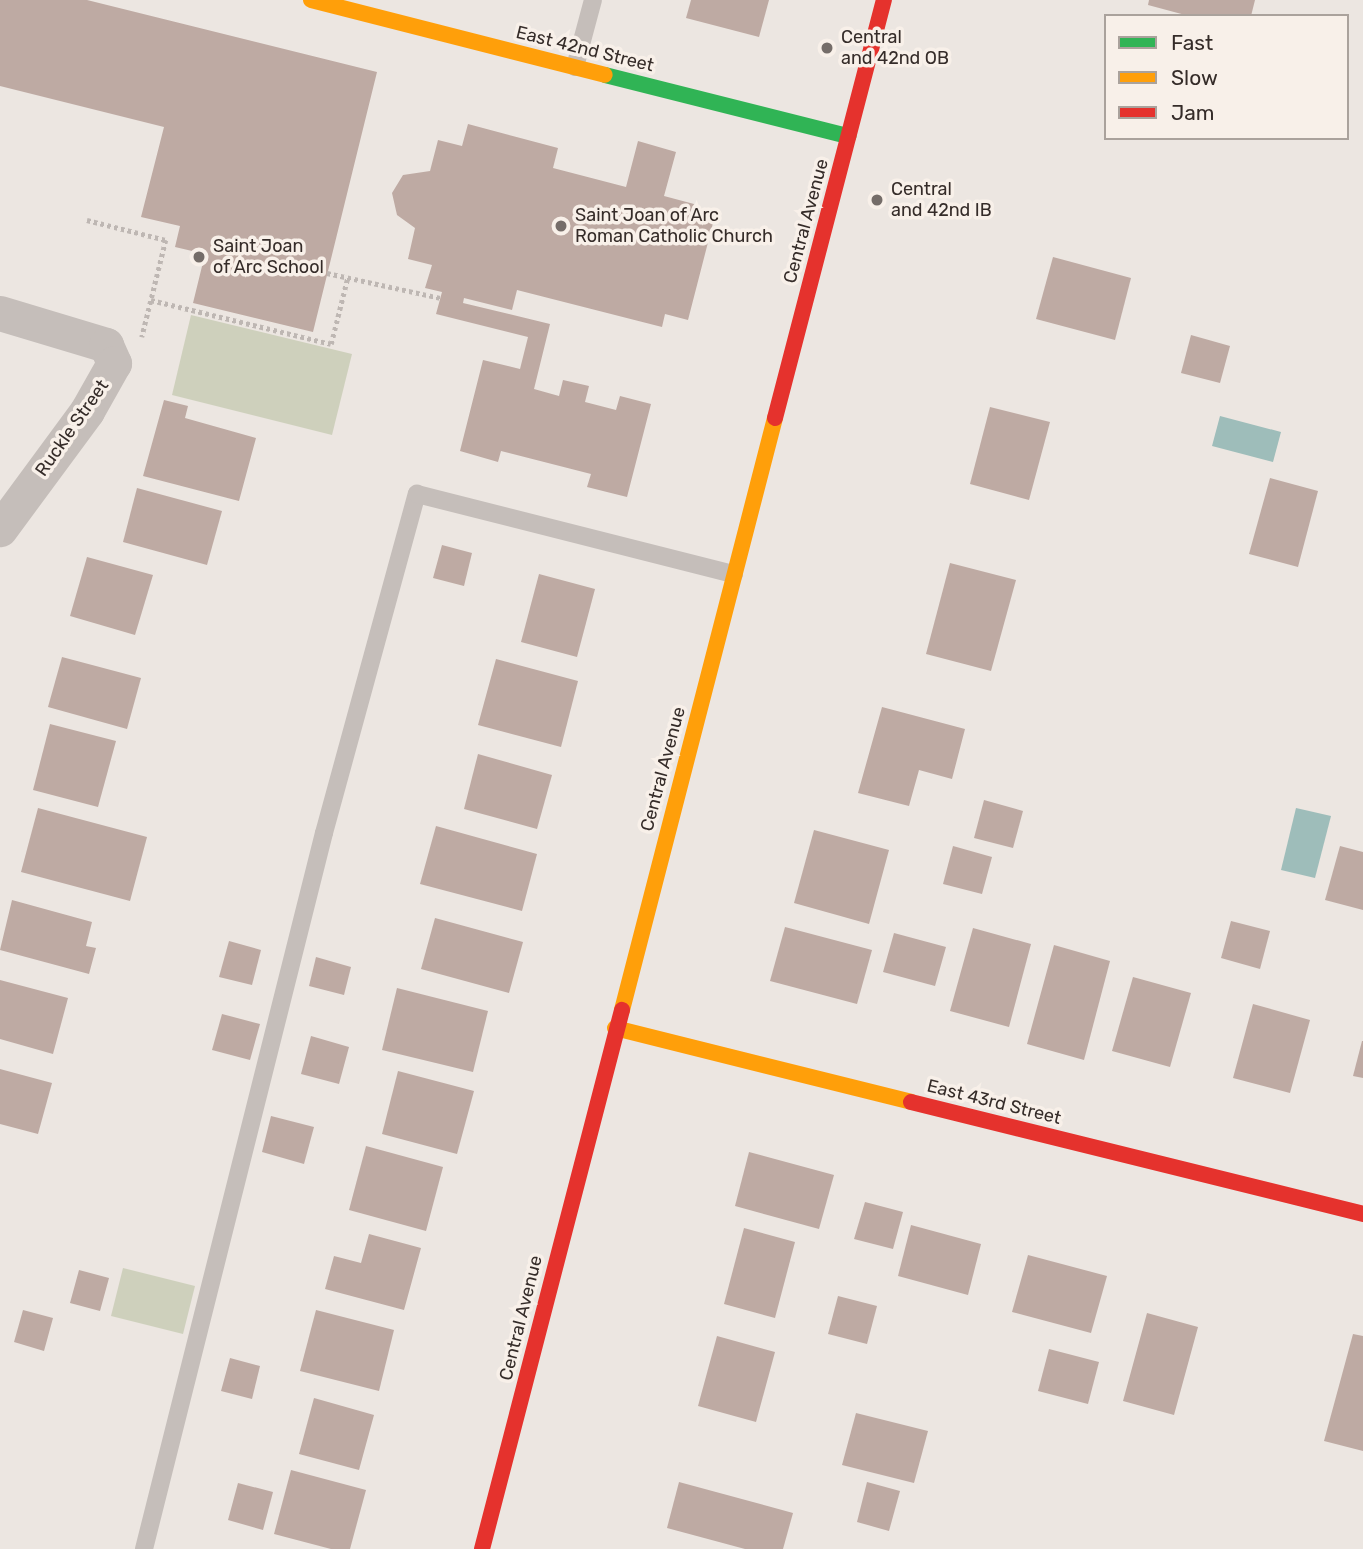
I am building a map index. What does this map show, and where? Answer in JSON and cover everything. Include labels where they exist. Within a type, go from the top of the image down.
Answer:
[{"type":"main road","name":"East 42nd Street","points":[[312,0],[848,136]]},
{"type":"main road","name":"Central Avenue","points":[[482,1549],[615,1028],[884,0]]},
{"type":"main road","name":"East 43rd Street","points":[[615,1028],[1363,1214]]},
{"type":"street","name":"Ruckle Street","points":[[0,313],[106,345],[114,363],[88,411],[0,529]]},
{"type":"lane","points":[[575,67],[593,0]]},
{"type":"lane","points":[[144,1549],[324,833],[417,494],[734,574]]},
{"type":"path","points":[[87,220],[166,240],[141,340]]},
{"type":"path","points":[[327,273],[441,298]]},
{"type":"path","points":[[151,300],[331,344],[348,276]]},
{"type":"green space","points":[[191,315],[352,354],[332,435],[172,395]]},
{"type":"green space","points":[[123,1268],[195,1286],[183,1334],[111,1316]]},
{"type":"water","points":[[1220,416],[1281,432],[1273,462],[1212,446]]},
{"type":"water","points":[[1296,808],[1331,816],[1315,878],[1281,870]]},
{"type":"building","points":[[0,0],[87,0],[377,72],[313,332],[193,303],[205,254],[175,247],[180,226],[141,217],[164,127],[0,86]]},
{"type":"building","points":[[691,0],[769,0],[759,37],[686,18]]},
{"type":"building","points":[[1149,0],[1255,0],[1252,14],[1182,14],[1148,5]]},
{"type":"building","name":"Saint Joan of Arc Roman Catholic Church","points":[[468,124],[558,148],[553,168],[626,187],[638,141],[676,152],[664,196],[694,204],[690,216],[713,223],[688,320],[665,314],[662,327],[517,290],[512,310],[464,298],[463,303],[550,324],[534,389],[559,396],[563,380],[589,386],[585,402],[616,410],[620,396],[651,404],[627,497],[587,487],[591,474],[501,451],[498,462],[460,451],[483,360],[520,369],[528,337],[436,314],[442,292],[425,288],[432,265],[408,259],[415,228],[397,215],[392,193],[403,175],[430,171],[438,140],[462,146]]},
{"type":"building","points":[[1053,257],[1131,278],[1115,340],[1036,319]]},
{"type":"building","points":[[1191,335],[1230,346],[1220,383],[1181,373]]},
{"type":"building","points":[[164,400],[188,406],[185,418],[256,438],[239,501],[143,476]]},
{"type":"building","points":[[990,407],[1050,422],[1029,500],[970,484]]},
{"type":"building","points":[[1270,478],[1318,491],[1298,567],[1249,554]]},
{"type":"building","points":[[137,488],[222,511],[207,565],[123,542]]},
{"type":"building","points":[[442,545],[472,553],[464,586],[433,578]]},
{"type":"building","points":[[87,557],[153,575],[135,635],[70,616]]},
{"type":"building","points":[[950,563],[1016,580],[991,671],[926,654]]},
{"type":"building","points":[[539,574],[595,589],[577,657],[521,642]]},
{"type":"building","points":[[62,657],[141,678],[127,729],[48,707]]},
{"type":"building","points":[[496,659],[578,681],[561,747],[478,725]]},
{"type":"building","points":[[882,707],[965,729],[952,779],[919,770],[909,806],[858,793]]},
{"type":"building","points":[[50,724],[116,741],[98,807],[33,790]]},
{"type":"building","points":[[478,754],[552,775],[537,829],[464,809]]},
{"type":"building","points":[[984,800],[1023,811],[1013,848],[974,838]]},
{"type":"building","points":[[38,808],[147,837],[130,901],[21,872]]},
{"type":"building","points":[[436,826],[537,854],[522,911],[420,884]]},
{"type":"building","points":[[814,830],[889,850],[869,924],[794,903]]},
{"type":"building","points":[[953,846],[992,857],[982,894],[943,884]]},
{"type":"building","points":[[1340,846],[1363,852],[1363,910],[1325,900]]},
{"type":"building","points":[[12,900],[92,922],[86,946],[96,948],[89,974],[0,950]]},
{"type":"building","points":[[435,918],[523,942],[509,993],[421,969]]},
{"type":"building","points":[[1231,921],[1270,931],[1260,969],[1221,958]]},
{"type":"building","points":[[785,927],[872,950],[857,1004],[770,981]]},
{"type":"building","points":[[973,928],[1031,944],[1009,1027],[950,1011]]},
{"type":"building","points":[[894,933],[946,947],[935,986],[883,972]]},
{"type":"building","points":[[229,941],[261,950],[252,985],[219,977]]},
{"type":"building","points":[[1054,945],[1110,961],[1084,1060],[1027,1044]]},
{"type":"building","points":[[316,957],[351,967],[344,995],[309,986]]},
{"type":"building","points":[[1133,977],[1191,993],[1170,1067],[1112,1051]]},
{"type":"building","points":[[0,980],[68,998],[53,1054],[0,1039]]},
{"type":"building","points":[[397,988],[488,1011],[473,1072],[382,1050]]},
{"type":"building","points":[[1253,1004],[1310,1020],[1290,1093],[1233,1078]]},
{"type":"building","points":[[222,1014],[260,1024],[250,1060],[212,1050]]},
{"type":"building","points":[[311,1036],[349,1047],[339,1084],[301,1074]]},
{"type":"building","points":[[1363,1041],[1363,1078],[1353,1076]]},
{"type":"building","points":[[0,1069],[52,1083],[38,1134],[0,1124]]},
{"type":"building","points":[[398,1071],[474,1091],[457,1154],[382,1134]]},
{"type":"building","points":[[271,1116],[314,1127],[304,1164],[262,1152]]},
{"type":"building","points":[[366,1146],[443,1167],[426,1231],[349,1210]]},
{"type":"building","points":[[749,1152],[834,1175],[819,1229],[735,1206]]},
{"type":"building","points":[[865,1202],[903,1212],[893,1249],[854,1239]]},
{"type":"building","points":[[911,1225],[981,1244],[968,1295],[898,1276]]},
{"type":"building","points":[[744,1228],[795,1242],[775,1318],[724,1304]]},
{"type":"building","points":[[369,1234],[421,1248],[404,1310],[325,1289],[334,1256],[361,1263]]},
{"type":"building","points":[[1028,1255],[1107,1276],[1091,1333],[1012,1312]]},
{"type":"building","points":[[79,1270],[109,1278],[100,1311],[70,1303]]},
{"type":"building","points":[[838,1296],[877,1306],[867,1344],[828,1334]]},
{"type":"building","points":[[23,1310],[53,1318],[44,1351],[14,1342]]},
{"type":"building","points":[[316,1310],[394,1330],[379,1391],[300,1371]]},
{"type":"building","points":[[1147,1313],[1198,1327],[1174,1415],[1123,1401]]},
{"type":"building","points":[[1353,1334],[1363,1336],[1363,1451],[1324,1441]]},
{"type":"building","points":[[717,1336],[775,1352],[756,1422],[698,1406]]},
{"type":"building","points":[[1049,1349],[1099,1362],[1088,1404],[1038,1391]]},
{"type":"building","points":[[230,1358],[260,1366],[252,1399],[221,1391]]},
{"type":"building","points":[[314,1398],[374,1415],[359,1470],[299,1454]]},
{"type":"building","points":[[856,1413],[928,1431],[914,1483],[842,1465]]},
{"type":"building","points":[[291,1470],[366,1490],[350,1549],[331,1549],[274,1534]]},
{"type":"building","points":[[679,1482],[793,1513],[783,1549],[745,1549],[667,1528]]},
{"type":"building","points":[[867,1482],[900,1491],[889,1531],[857,1522]]},
{"type":"building","points":[[238,1483],[273,1492],[263,1530],[228,1520]]},
{"type":"traffic: fast","points":[[605,75],[848,136]]},
{"type":"traffic: slow","points":[[311,0],[605,75]]},
{"type":"traffic: slow","points":[[622,1010],[775,418]]},
{"type":"traffic: slow","points":[[615,1028],[911,1102]]},
{"type":"traffic: jam","points":[[775,418],[884,0]]},
{"type":"traffic: jam","points":[[482,1549],[622,1010]]},
{"type":"traffic: jam","points":[[911,1102],[1363,1214]]},
{"type":"place","name":"Central and 42nd OB","points":[[827,48]]},
{"type":"place","name":"Central and 42nd IB","points":[[877,200]]},
{"type":"place","name":"Saint Joan of Arc Roman Catholic Church","points":[[561,226]]},
{"type":"place","name":"Saint Joan of Arc School","points":[[199,257]]}]
